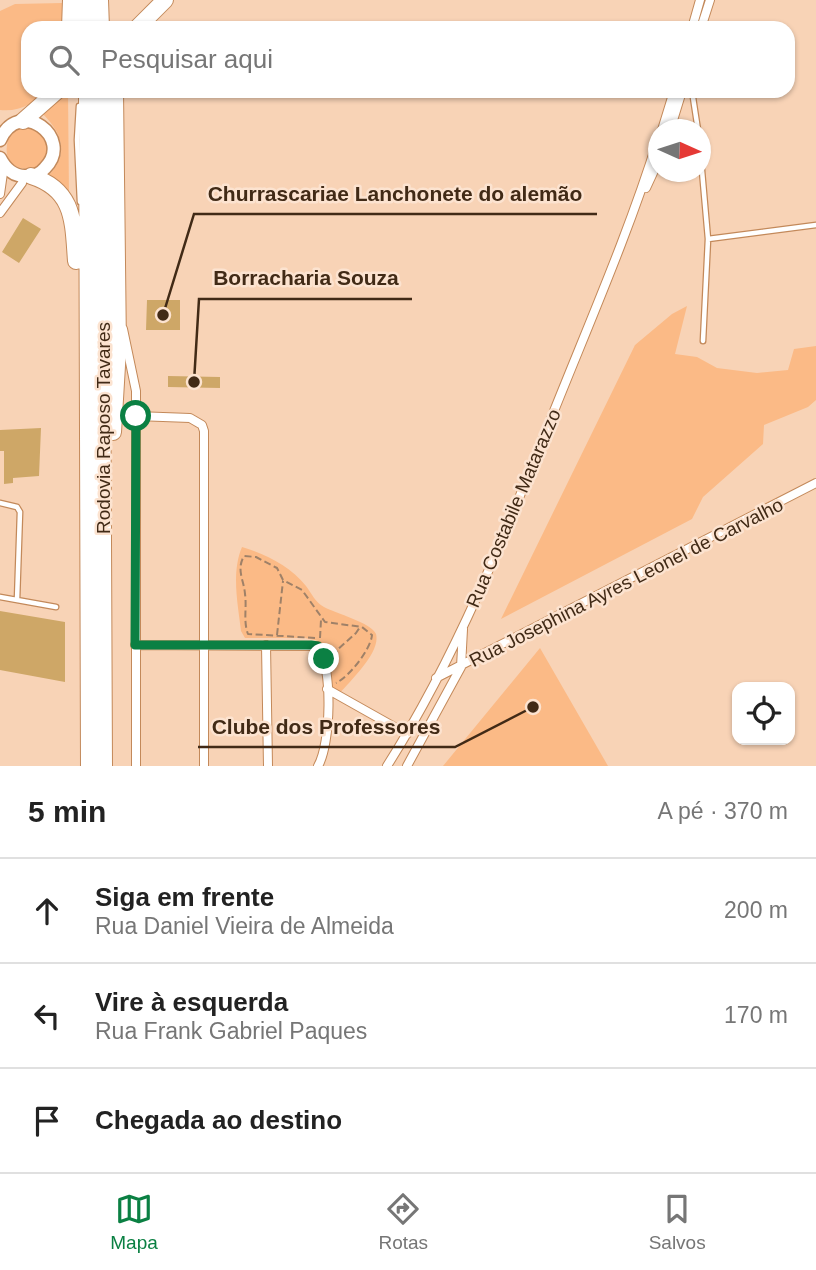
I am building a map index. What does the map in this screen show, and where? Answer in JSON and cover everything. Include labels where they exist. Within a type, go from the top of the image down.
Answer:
[{"type":"highway","points":[[70,21],[71,0]]},
{"type":"highway","points":[[86,0],[86,21]]},
{"type":"highway","points":[[103,0],[103,21]]},
{"type":"highway","points":[[144,21],[165,0]]},
{"type":"highway","points":[[11,122],[47,98]]},
{"type":"highway","name":"Rodovia Raposo Tavares","points":[[87,98],[89,766]]},
{"type":"highway","name":"Rodovia Raposo Tavares","points":[[101,98],[104,766]]},
{"type":"highway","points":[[104,609],[118,313],[115,98]]},
{"type":"highway","points":[[27,176],[49,182],[58,190],[66,201],[74,225],[81,336],[83,460],[88,505]]},
{"type":"main road","points":[[0,140],[11,122],[41,125],[52,140],[52,159],[47,167],[27,176],[9,171],[1,160]]},
{"type":"street","points":[[694,21],[700,0]]},
{"type":"street","points":[[703,21],[710,0]]},
{"type":"street","points":[[665,119],[672,98]]},
{"type":"street","points":[[673,119],[680,98]]},
{"type":"street","points":[[0,194],[1,160]]},
{"type":"street","points":[[637,204],[648,172]]},
{"type":"street","points":[[0,213],[27,176]]},
{"type":"street","points":[[637,204],[650,182]]},
{"type":"street","name":"Rua Costabile Matarazzo","points":[[387,766],[407,734],[463,623],[529,473],[637,204]]},
{"type":"street","points":[[118,313],[136,391],[136,766]]},
{"type":"street","points":[[136,416],[190,418],[202,425],[204,431],[204,766]]},
{"type":"street","name":"Rua Josephina Ayres Leonel de Carvalho","points":[[435,679],[816,483]]},
{"type":"street","name":"Rua Costabile Matarazzo","points":[[407,766],[461,667],[463,623]]},
{"type":"street","points":[[135,645],[266,645],[277,640],[318,646],[324,659],[327,689],[327,741],[318,766]]},
{"type":"street","points":[[266,645],[268,766]]},
{"type":"street","points":[[327,689],[407,734]]},
{"type":"street","points":[[414,719],[428,728]]},
{"type":"lane","points":[[80,98],[77,140],[78,187],[86,234]]},
{"type":"lane","points":[[693,98],[696,119]]},
{"type":"lane","points":[[703,341],[708,239],[704,182]]},
{"type":"lane","points":[[708,239],[816,225]]},
{"type":"lane","points":[[0,503],[17,507],[20,512],[16,600]]},
{"type":"lane","points":[[0,597],[56,607]]},
{"type":"path","points":[[277,640],[283,580],[277,568],[271,564],[253,556],[244,556],[240,576],[245,592],[246,631],[251,635],[277,640],[304,636],[320,640],[321,618]]},
{"type":"path","points":[[283,580],[299,587],[325,622],[360,627],[372,635],[368,648],[347,676],[340,682],[336,683],[335,680]]},
{"type":"path","points":[[334,654],[360,627]]},
{"type":"path","points":[[325,644],[334,654],[334,673]]},
{"type":"shaded area","points":[[63,3],[62,21],[21,21],[21,98],[39,98],[21,108],[0,110],[0,11],[15,4]]},
{"type":"shaded area","points":[[58,98],[68,98],[69,198],[60,182],[48,176],[59,160],[61,144],[55,129],[43,114]]},
{"type":"shaded area","points":[[13,127],[41,128],[51,148],[38,168],[19,167],[9,159],[7,145]]},
{"type":"shaded area","points":[[687,306],[675,354],[697,357],[717,368],[757,373],[788,370],[794,349],[816,346],[816,400],[808,407],[764,425],[763,444],[703,497],[692,519],[501,619],[635,345],[672,314]]},
{"type":"shaded area","points":[[242,547],[269,557],[285,567],[300,579],[321,605],[361,622],[376,634],[370,657],[340,693],[332,687],[330,655],[319,641],[305,638],[245,638],[241,631],[236,589],[237,567]]},
{"type":"shaded area","points":[[540,648],[608,766],[443,766]]},
{"type":"building","points":[[23,218],[41,229],[19,263],[2,252]]},
{"type":"building","points":[[147,300],[180,300],[180,330],[146,330]]},
{"type":"building","points":[[168,376],[220,377],[220,388],[168,387]]},
{"type":"building","points":[[41,428],[39,476],[13,478],[13,483],[4,484],[4,451],[0,451],[0,430]]},
{"type":"building","points":[[0,611],[65,622],[65,682],[0,670]]},
{"type":"place","name":"Churrascariae Lanchonete do alemão","points":[[163,315]]},
{"type":"place","name":"Borracharia Souza","points":[[194,382]]},
{"type":"place","name":"Clube dos Professores","points":[[533,707]]},
{"type":"route","points":[[136,416],[135,645],[311,645],[318,646],[324,659]]}]
